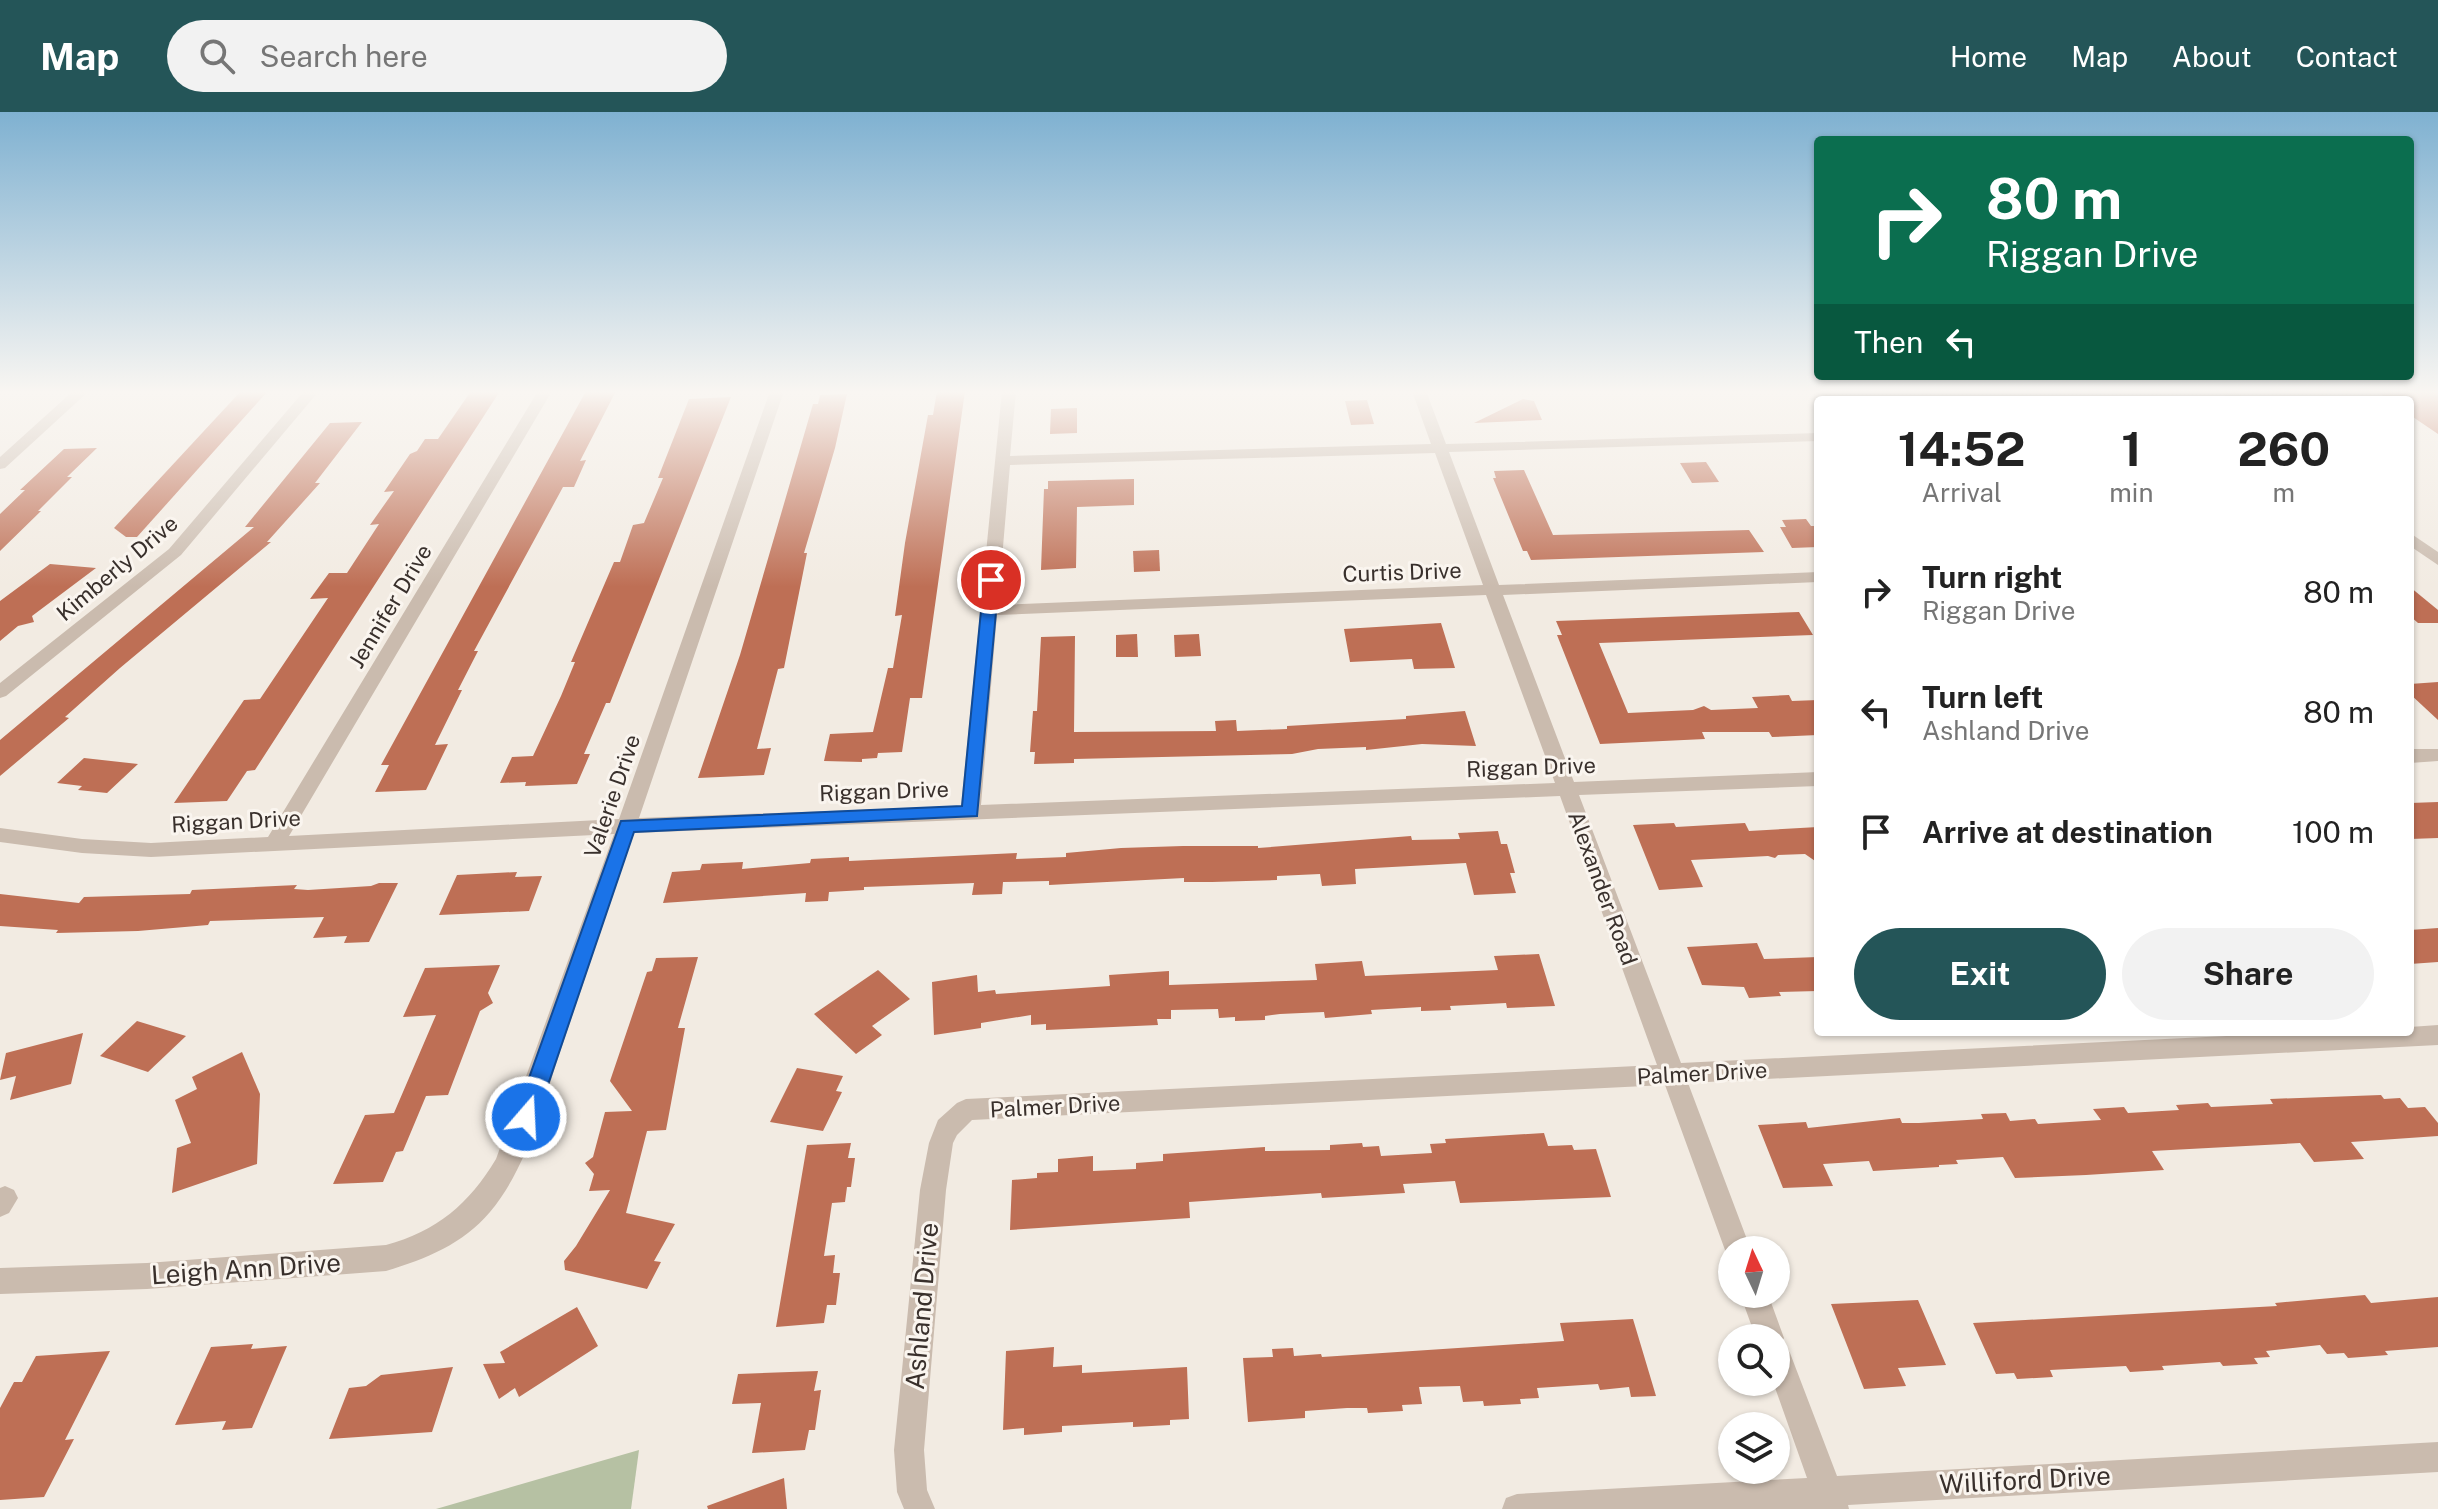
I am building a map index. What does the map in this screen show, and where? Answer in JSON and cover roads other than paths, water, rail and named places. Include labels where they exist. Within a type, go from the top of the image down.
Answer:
[{"type":"street","name":"Kimberly Drive","points":[[0,692],[175,552],[257,456]]},
{"type":"street","name":"Jennifer Drive","points":[[274,844],[506,456]]},
{"type":"street","name":"Valerie Drive","points":[[478,1209],[500,1180],[516,1146],[755,456]]},
{"type":"street","points":[[970,812],[1002,456]]},
{"type":"street","points":[[1001,461],[1164,456]]},
{"type":"street","name":"Alexander Road","points":[[1444,456],[1733,1236]]},
{"type":"street","points":[[2414,541],[2435,555]]},
{"type":"street","points":[[2414,554],[2435,555]]},
{"type":"street","name":"Curtis Drive","points":[[989,610],[1814,577]]},
{"type":"street","points":[[2414,756],[2438,755]]},
{"type":"street","name":"Riggan Drive","points":[[0,835],[113,849],[1814,779]]},
{"type":"street","name":"Palmer Drive","points":[[966,1110],[2438,1035]]},
{"type":"street","name":"Ashland Drive","points":[[920,1509],[912,1492],[909,1450],[933,1190],[941,1143],[947,1128],[966,1110]]},
{"type":"street","name":"Leigh Ann Drive","points":[[0,1281],[178,1274],[386,1258],[414,1252],[432,1243],[478,1209]]},
{"type":"street","points":[[1790,1390],[1831,1500]]},
{"type":"street","name":"Williford Drive","points":[[1517,1509],[1831,1500],[2438,1457]]}]
